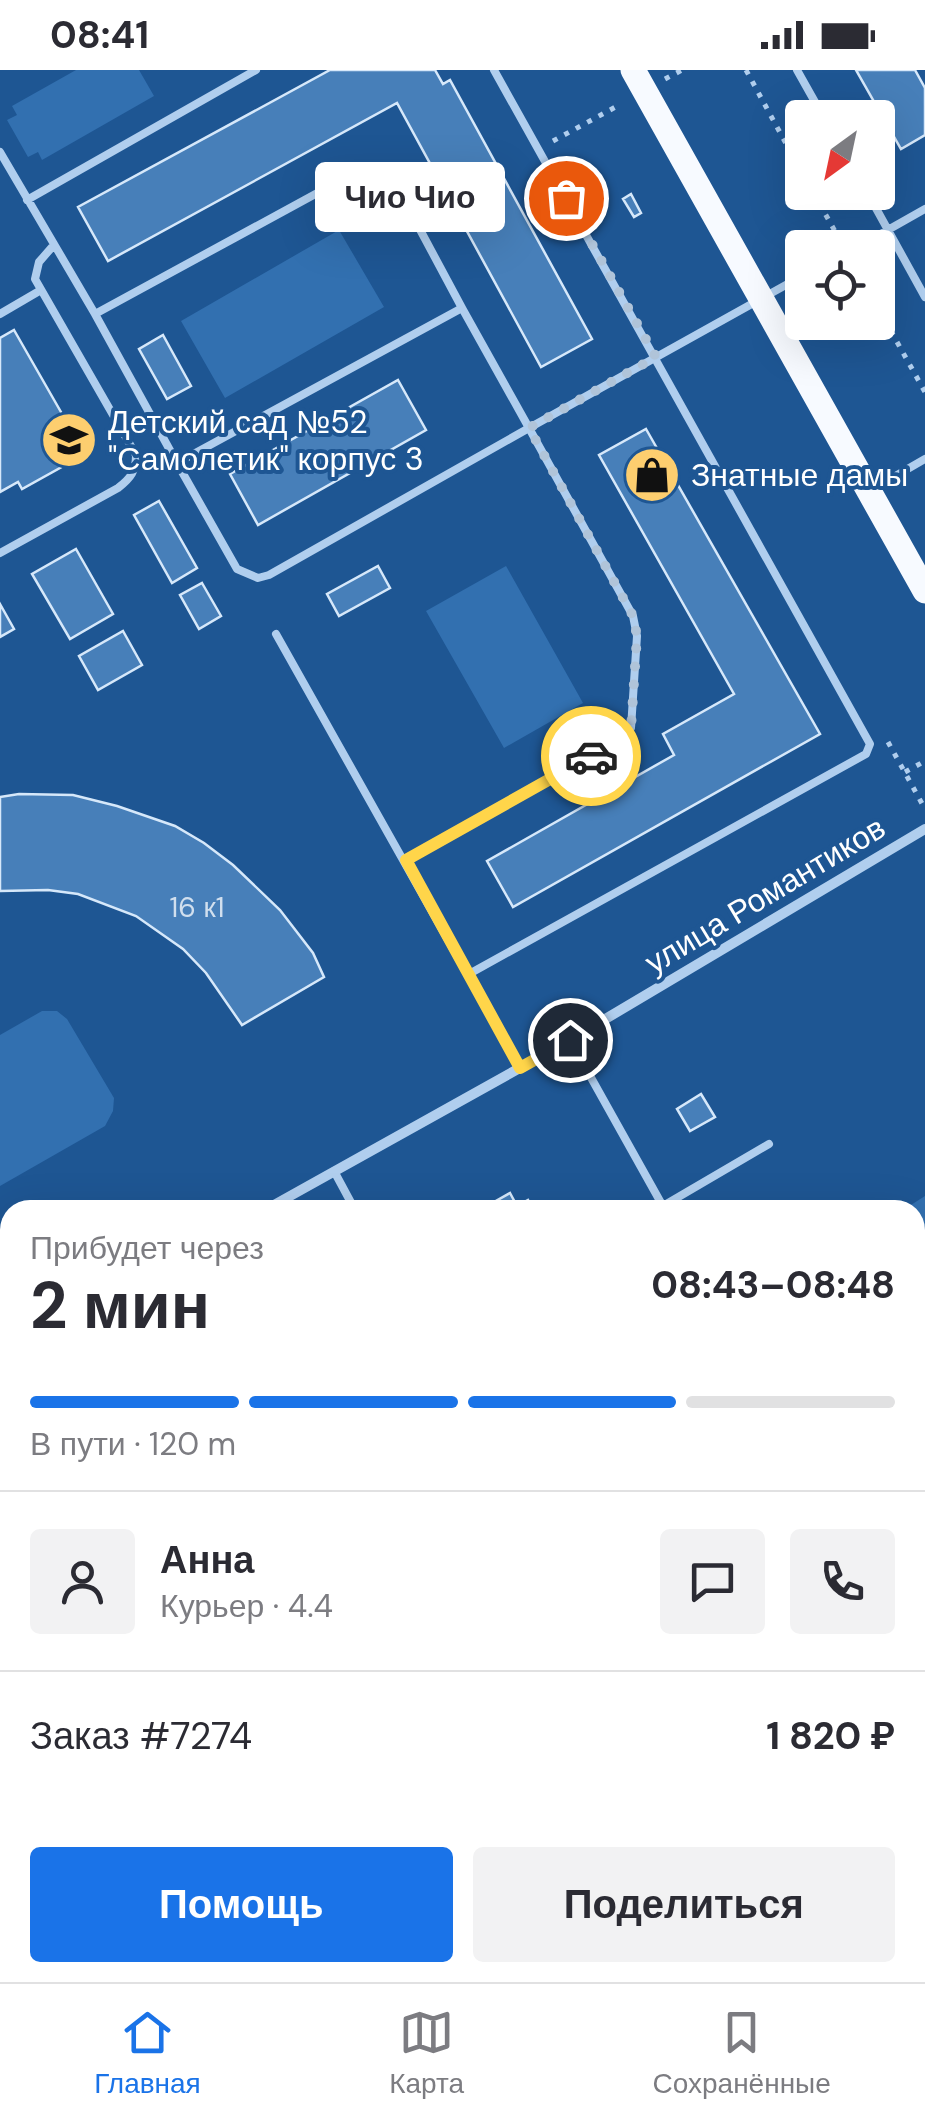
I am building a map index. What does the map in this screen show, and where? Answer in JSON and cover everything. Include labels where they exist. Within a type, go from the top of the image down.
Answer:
[{"type":"main road","points":[[639,80],[925,591]]},
{"type":"street","name":"улица Романтиков","points":[[282,1200],[570,1040],[925,829]]},
{"type":"lane","points":[[28,200],[256,70]]},
{"type":"lane","points":[[470,974],[866,754],[870,744],[494,70]]},
{"type":"lane","points":[[797,70],[814,100]]},
{"type":"lane","points":[[0,152],[238,570],[258,578],[785,285]]},
{"type":"lane","points":[[95,314],[350,172],[366,167],[382,169],[394,182],[633,616],[637,636],[631,728],[624,738],[406,860]]},
{"type":"lane","points":[[877,210],[888,230],[925,209]]},
{"type":"lane","points":[[895,243],[925,297]]},
{"type":"lane","points":[[0,553],[118,488],[130,479],[136,467],[136,455],[41,290],[35,271],[54,246]]},
{"type":"lane","points":[[0,314],[41,290]]},
{"type":"lane","points":[[176,463],[462,308]]},
{"type":"lane","points":[[869,491],[925,458]]},
{"type":"lane","points":[[276,634],[520,1068]]},
{"type":"lane","points":[[570,1040],[660,1200]]},
{"type":"lane","points":[[677,1200],[769,1144]]},
{"type":"lane","points":[[334,1171],[350,1200]]},
{"type":"path","points":[[553,141],[639,80],[682,70]]},
{"type":"path","points":[[746,70],[785,141]]},
{"type":"path","points":[[895,338],[925,392]]},
{"type":"path","points":[[904,772],[925,761]]},
{"type":"shaded area","points":[[76,70],[139,70],[154,96],[42,160],[38,152],[28,157],[7,120],[17,115],[12,106]]},
{"type":"shaded area","points":[[339,230],[384,307],[225,398],[181,321]]},
{"type":"shaded area","points":[[506,566],[583,703],[504,748],[426,611]]},
{"type":"shaded area","points":[[42,1011],[57,1011],[67,1019],[114,1098],[113,1111],[105,1126],[0,1186],[0,1035]]},
{"type":"building","points":[[330,70],[435,70],[443,84],[450,80],[592,339],[541,367],[397,103],[108,261],[78,207]]},
{"type":"building","points":[[856,70],[915,70],[925,88],[925,135],[901,149],[895,138],[895,100],[873,100]]},
{"type":"building","points":[[631,194],[641,213],[634,217],[623,199]]},
{"type":"building","points":[[14,330],[85,454],[22,489],[18,482],[0,492],[0,338]]},
{"type":"building","points":[[163,335],[191,386],[167,399],[139,349]]},
{"type":"building","points":[[398,380],[426,430],[258,525],[230,474]]},
{"type":"building","points":[[646,429],[820,734],[513,907],[487,861],[674,755],[663,734],[734,694],[599,455]]},
{"type":"building","points":[[159,501],[197,568],[172,583],[134,515]]},
{"type":"building","points":[[76,549],[113,614],[70,639],[32,574]]},
{"type":"building","points":[[378,566],[390,588],[339,616],[327,594]]},
{"type":"building","points":[[202,583],[221,616],[199,629],[180,595]]},
{"type":"building","points":[[0,604],[14,629],[0,637]]},
{"type":"building","points":[[123,631],[142,665],[98,690],[79,656]]},
{"type":"building","points":[[73,795],[117,806],[175,826],[204,843],[280,910],[313,953],[324,977],[242,1025],[206,973],[183,949],[136,916],[78,894],[0,891],[0,797]]},
{"type":"building","points":[[701,1094],[715,1117],[690,1131],[677,1109]]},
{"type":"way so far","points":[[566,198],[656,357],[529,428],[636,627],[631,728],[624,738],[591,756]]},
{"type":"place","name":"Чио Чио","points":[[566,198]]},
{"type":"place","name":"Детский сад №52 \"Самолетик\" корпус 3","points":[[69,440]]},
{"type":"place","name":"Знатные дамы","points":[[652,475]]},
{"type":"route","points":[[570,1040],[520,1068],[406,860],[591,756]]}]
